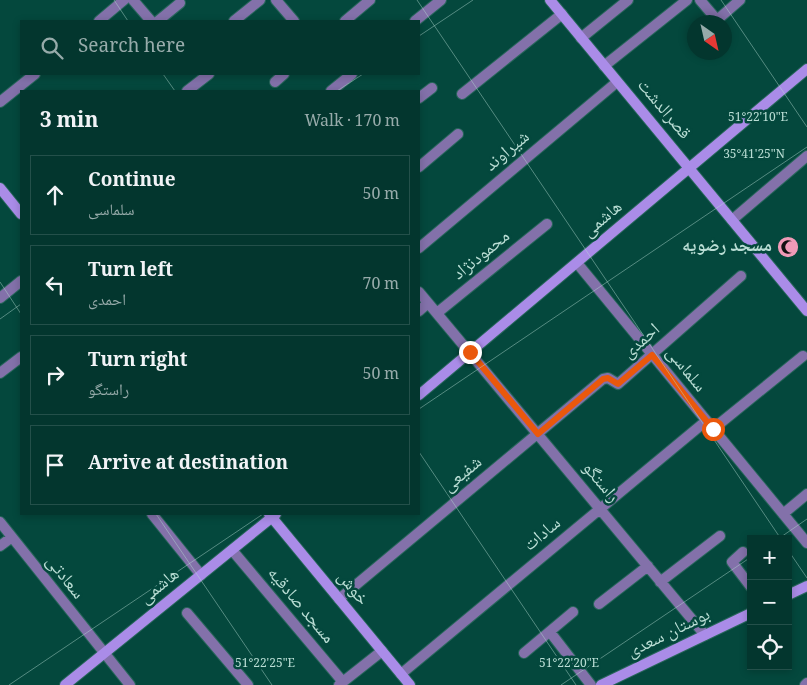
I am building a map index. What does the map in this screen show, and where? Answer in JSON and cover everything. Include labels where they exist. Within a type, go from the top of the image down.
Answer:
[{"type":"main road","name":"قصرالدشت","points":[[550,0],[807,311]]},
{"type":"main road","name":"هاشمی","points":[[420,394],[807,69]]},
{"type":"main road","points":[[0,188],[20,213]]},
{"type":"main road","name":"هاشمی","points":[[65,685],[232,550],[272,515]]},
{"type":"main road","name":"خوش","points":[[272,515],[410,685]]},
{"type":"main road","points":[[792,593],[807,586]]},
{"type":"main road","name":"بوستان سعدی","points":[[601,685],[747,615]]},
{"type":"street","points":[[100,20],[124,0]]},
{"type":"street","points":[[134,0],[150,20]]},
{"type":"street","points":[[235,20],[260,0]]},
{"type":"street","points":[[276,0],[293,20]]},
{"type":"street","points":[[346,20],[370,0]]},
{"type":"street","points":[[417,20],[441,0]]},
{"type":"street","points":[[581,38],[628,0]]},
{"type":"street","points":[[604,66],[688,0]]},
{"type":"street","points":[[700,0],[717,20],[740,0]]},
{"type":"street","points":[[159,20],[180,3]]},
{"type":"street","points":[[462,94],[562,14]]},
{"type":"street","points":[[0,102],[34,75]]},
{"type":"street","points":[[188,90],[208,75]]},
{"type":"street","points":[[274,82],[283,75]]},
{"type":"street","points":[[333,90],[340,78]]},
{"type":"street","name":"شیراوند","points":[[420,247],[617,82]]},
{"type":"street","points":[[420,97],[432,88]]},
{"type":"street","points":[[420,166],[458,134]]},
{"type":"street","points":[[732,220],[807,156]]},
{"type":"street","name":"محمودنژاد","points":[[437,314],[547,224]]},
{"type":"street","name":"سلماسی","points":[[577,263],[807,543]]},
{"type":"street","name":"احمدی","points":[[538,434],[603,379],[608,378],[618,384],[741,276]]},
{"type":"street","points":[[0,298],[20,282]]},
{"type":"street","name":"راستگو","points":[[420,293],[705,635]]},
{"type":"street","points":[[420,310],[428,303]]},
{"type":"street","name":"سادات","points":[[401,674],[600,509],[803,356]]},
{"type":"street","points":[[0,373],[20,358]]},
{"type":"street","name":"شفیعی","points":[[339,599],[538,434]]},
{"type":"street","points":[[783,514],[807,494]]},
{"type":"street","points":[[153,515],[201,575]]},
{"type":"street","name":"سعادتی","points":[[0,522],[103,654],[130,685]]},
{"type":"street","points":[[660,582],[720,536]]},
{"type":"street","points":[[0,546],[12,537]]},
{"type":"street","name":"مسجد صادقیه","points":[[232,550],[341,684],[382,650]]},
{"type":"street","points":[[743,552],[732,562],[747,582]]},
{"type":"street","points":[[599,604],[648,566]]},
{"type":"street","points":[[188,612],[248,685]]},
{"type":"street","points":[[524,653],[573,612]]},
{"type":"street","points":[[550,632],[591,685]]},
{"type":"place","name":"مسجد رضویه","points":[[788,247]]},
{"type":"route","points":[[470,352],[538,434],[603,379],[608,378],[615,384],[618,384],[652,355],[713,429]]}]
